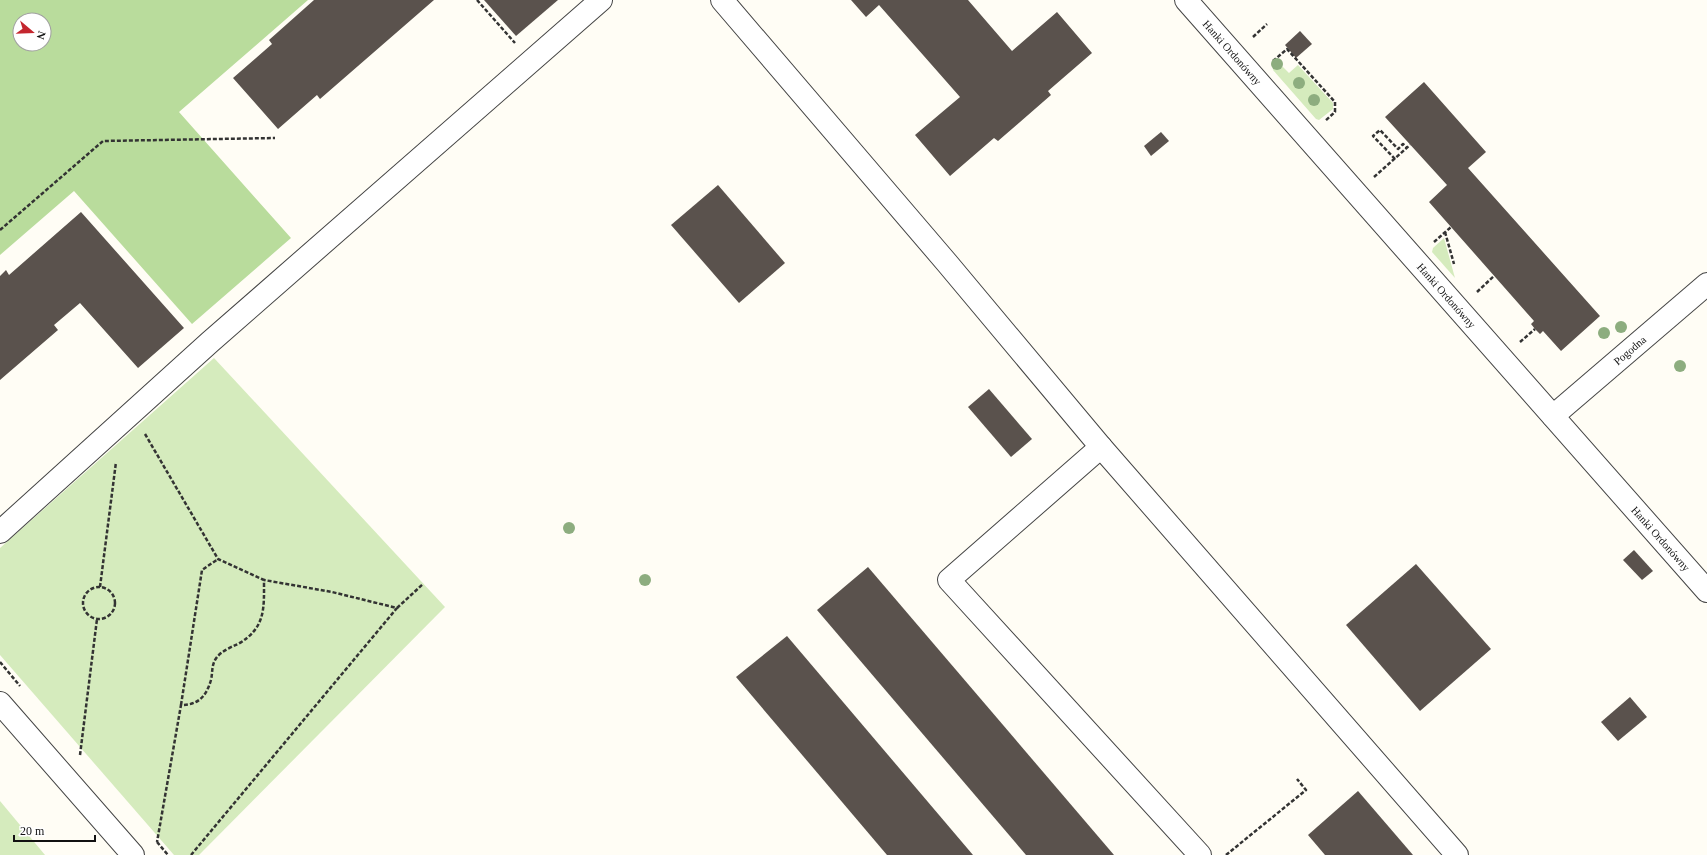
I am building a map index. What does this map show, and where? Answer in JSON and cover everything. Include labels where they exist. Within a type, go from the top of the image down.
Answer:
[{"type":"street","points":[[0,532],[210,342],[601,0]]},
{"type":"street","points":[[722,0],[947,263],[1101,447],[1457,855]]},
{"type":"street","name":"Hanki Ordonówny","points":[[1186,0],[1707,591]]},
{"type":"street","name":"Pogodna","points":[[1553,416],[1707,284]]},
{"type":"street","points":[[1101,447],[950,580],[1200,855]]},
{"type":"street","points":[[0,703],[133,855]]},
{"type":"path","points":[[476,0],[518,46]]},
{"type":"path","points":[[1272,63],[1286,49],[1335,102],[1335,112],[1324,122]]},
{"type":"path","points":[[1395,159],[1373,136],[1380,130],[1398,149],[1403,144],[1406,148]]},
{"type":"path","points":[[0,230],[103,141],[275,138]]},
{"type":"path","points":[[1373,178],[1410,145]]},
{"type":"path","points":[[1431,245],[1451,227]]},
{"type":"path","points":[[1445,232],[1454,267]]},
{"type":"path","points":[[1474,294],[1494,276]]},
{"type":"path","points":[[1518,344],[1535,329]]},
{"type":"path","points":[[130,415],[140,424],[218,559],[264,580],[332,592],[397,608]]},
{"type":"path","points":[[100,587],[118,443],[110,433]]},
{"type":"path","points":[[157,842],[181,706],[202,570],[218,559]]},
{"type":"path","points":[[181,706],[191,705],[200,701],[211,680],[212,666],[218,655],[252,634],[263,615],[265,604],[264,580]]},
{"type":"path","points":[[191,855],[397,608],[423,584]]},
{"type":"path","points":[[100,587],[108,589],[112,593],[116,603],[112,613],[103,619],[97,619],[87,615],[83,605],[83,600],[88,591],[93,588],[100,587]]},
{"type":"path","points":[[80,755],[97,619]]},
{"type":"path","points":[[1226,855],[1306,790],[1297,779]]},
{"type":"green space","points":[[0,0],[308,0],[179,112],[291,238],[192,324],[74,191],[0,255]]},
{"type":"green space","points":[[1278,62],[1289,73],[1298,65],[1333,103],[1333,109],[1319,120],[1316,119],[1273,70],[1273,66]]},
{"type":"green space","points":[[1444,238],[1455,278],[1432,252],[1433,248]]},
{"type":"green space","points":[[214,358],[445,607],[199,855],[174,855],[0,655],[0,548]]},
{"type":"green space","points":[[0,801],[45,855],[0,855]]},
{"type":"building","points":[[314,0],[434,0],[320,99],[317,95],[278,129],[233,78],[272,44],[269,40]]},
{"type":"building","points":[[484,0],[558,0],[516,36]]},
{"type":"building","points":[[851,0],[968,0],[1012,51],[1057,12],[1092,53],[1048,91],[1051,95],[998,141],[994,138],[950,176],[915,135],[960,97],[879,5],[866,17]]},
{"type":"building","points":[[1300,31],[1312,44],[1296,58],[1285,45]]},
{"type":"building","points":[[1424,82],[1486,152],[1468,168],[1600,316],[1561,351],[1543,331],[1540,334],[1535,329],[1531,324],[1534,321],[1429,202],[1447,185],[1385,117]]},
{"type":"building","points":[[1161,132],[1169,141],[1151,156],[1144,146]]},
{"type":"building","points":[[718,185],[785,263],[739,303],[671,225]]},
{"type":"building","points":[[81,212],[184,328],[138,368],[80,303],[54,325],[58,330],[0,380],[0,276],[6,270],[9,275]]},
{"type":"building","points":[[989,389],[1032,439],[1011,457],[968,407]]},
{"type":"building","points":[[1634,550],[1653,571],[1642,580],[1623,560]]},
{"type":"building","points":[[1416,564],[1491,649],[1420,711],[1346,625]]},
{"type":"building","points":[[868,567],[1114,855],[1026,855],[817,610]]},
{"type":"building","points":[[787,636],[973,855],[887,855],[736,677]]},
{"type":"building","points":[[1630,697],[1647,717],[1618,741],[1601,722]]},
{"type":"building","points":[[1358,791],[1413,855],[1325,855],[1308,835]]}]
